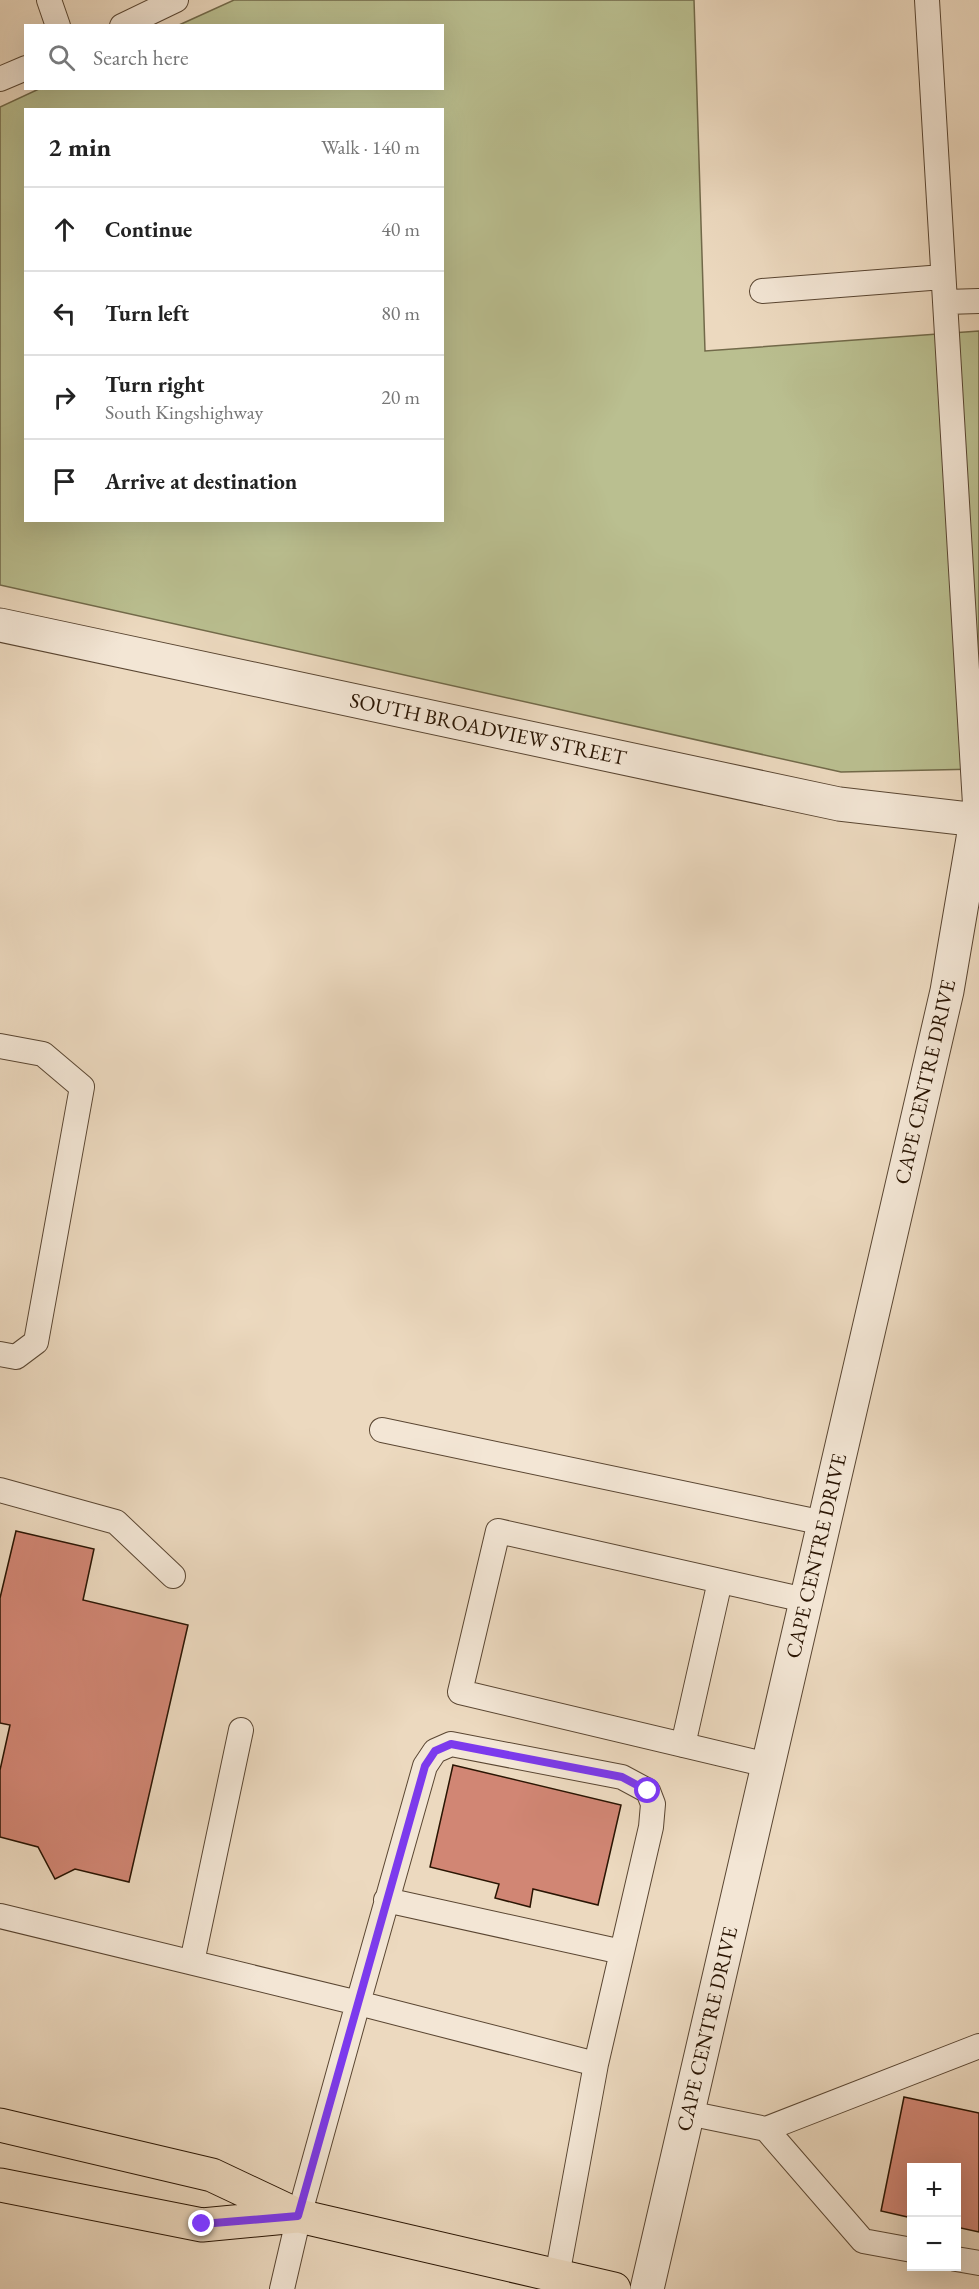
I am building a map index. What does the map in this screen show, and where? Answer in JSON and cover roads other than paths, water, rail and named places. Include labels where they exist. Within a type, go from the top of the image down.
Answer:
[{"type":"main road","points":[[0,2125],[212,2175],[298,2216],[614,2289]]},
{"type":"main road","points":[[0,2185],[202,2224],[298,2216]]},
{"type":"street","name":"SOUTH BROADVIEW STREET","points":[[0,625],[839,804],[977,820]]},
{"type":"street","name":"CAPE CENTRE DRIVE","points":[[647,2289],[947,991],[977,820]]},
{"type":"lane","points":[[49,0],[57,24]]},
{"type":"lane","points":[[126,24],[176,0]]},
{"type":"lane","points":[[927,0],[977,820]]},
{"type":"lane","points":[[0,79],[24,69]]},
{"type":"lane","points":[[762,291],[943,277]]},
{"type":"lane","points":[[945,302],[979,301]]},
{"type":"lane","points":[[0,1046],[43,1054],[82,1087],[36,1342],[16,1357],[0,1354]]},
{"type":"lane","points":[[382,1430],[824,1523]]},
{"type":"lane","points":[[0,1490],[116,1522],[173,1576]]},
{"type":"lane","points":[[768,1765],[460,1692],[498,1531],[805,1600]]},
{"type":"lane","points":[[683,1745],[720,1581]]},
{"type":"lane","points":[[192,1962],[241,1730]]},
{"type":"lane","points":[[282,2289],[298,2216],[425,1766],[435,1751],[451,1744],[622,1777],[648,1791],[653,1804],[651,1827],[596,2064],[557,2276]]},
{"type":"lane","points":[[386,1900],[622,1952]]},
{"type":"lane","points":[[0,1916],[358,2003],[596,2064]]},
{"type":"lane","points":[[688,2113],[766,2129],[979,2046]]},
{"type":"lane","points":[[766,2129],[863,2241],[907,2249]]},
{"type":"lane","points":[[961,2260],[979,2263]]}]
